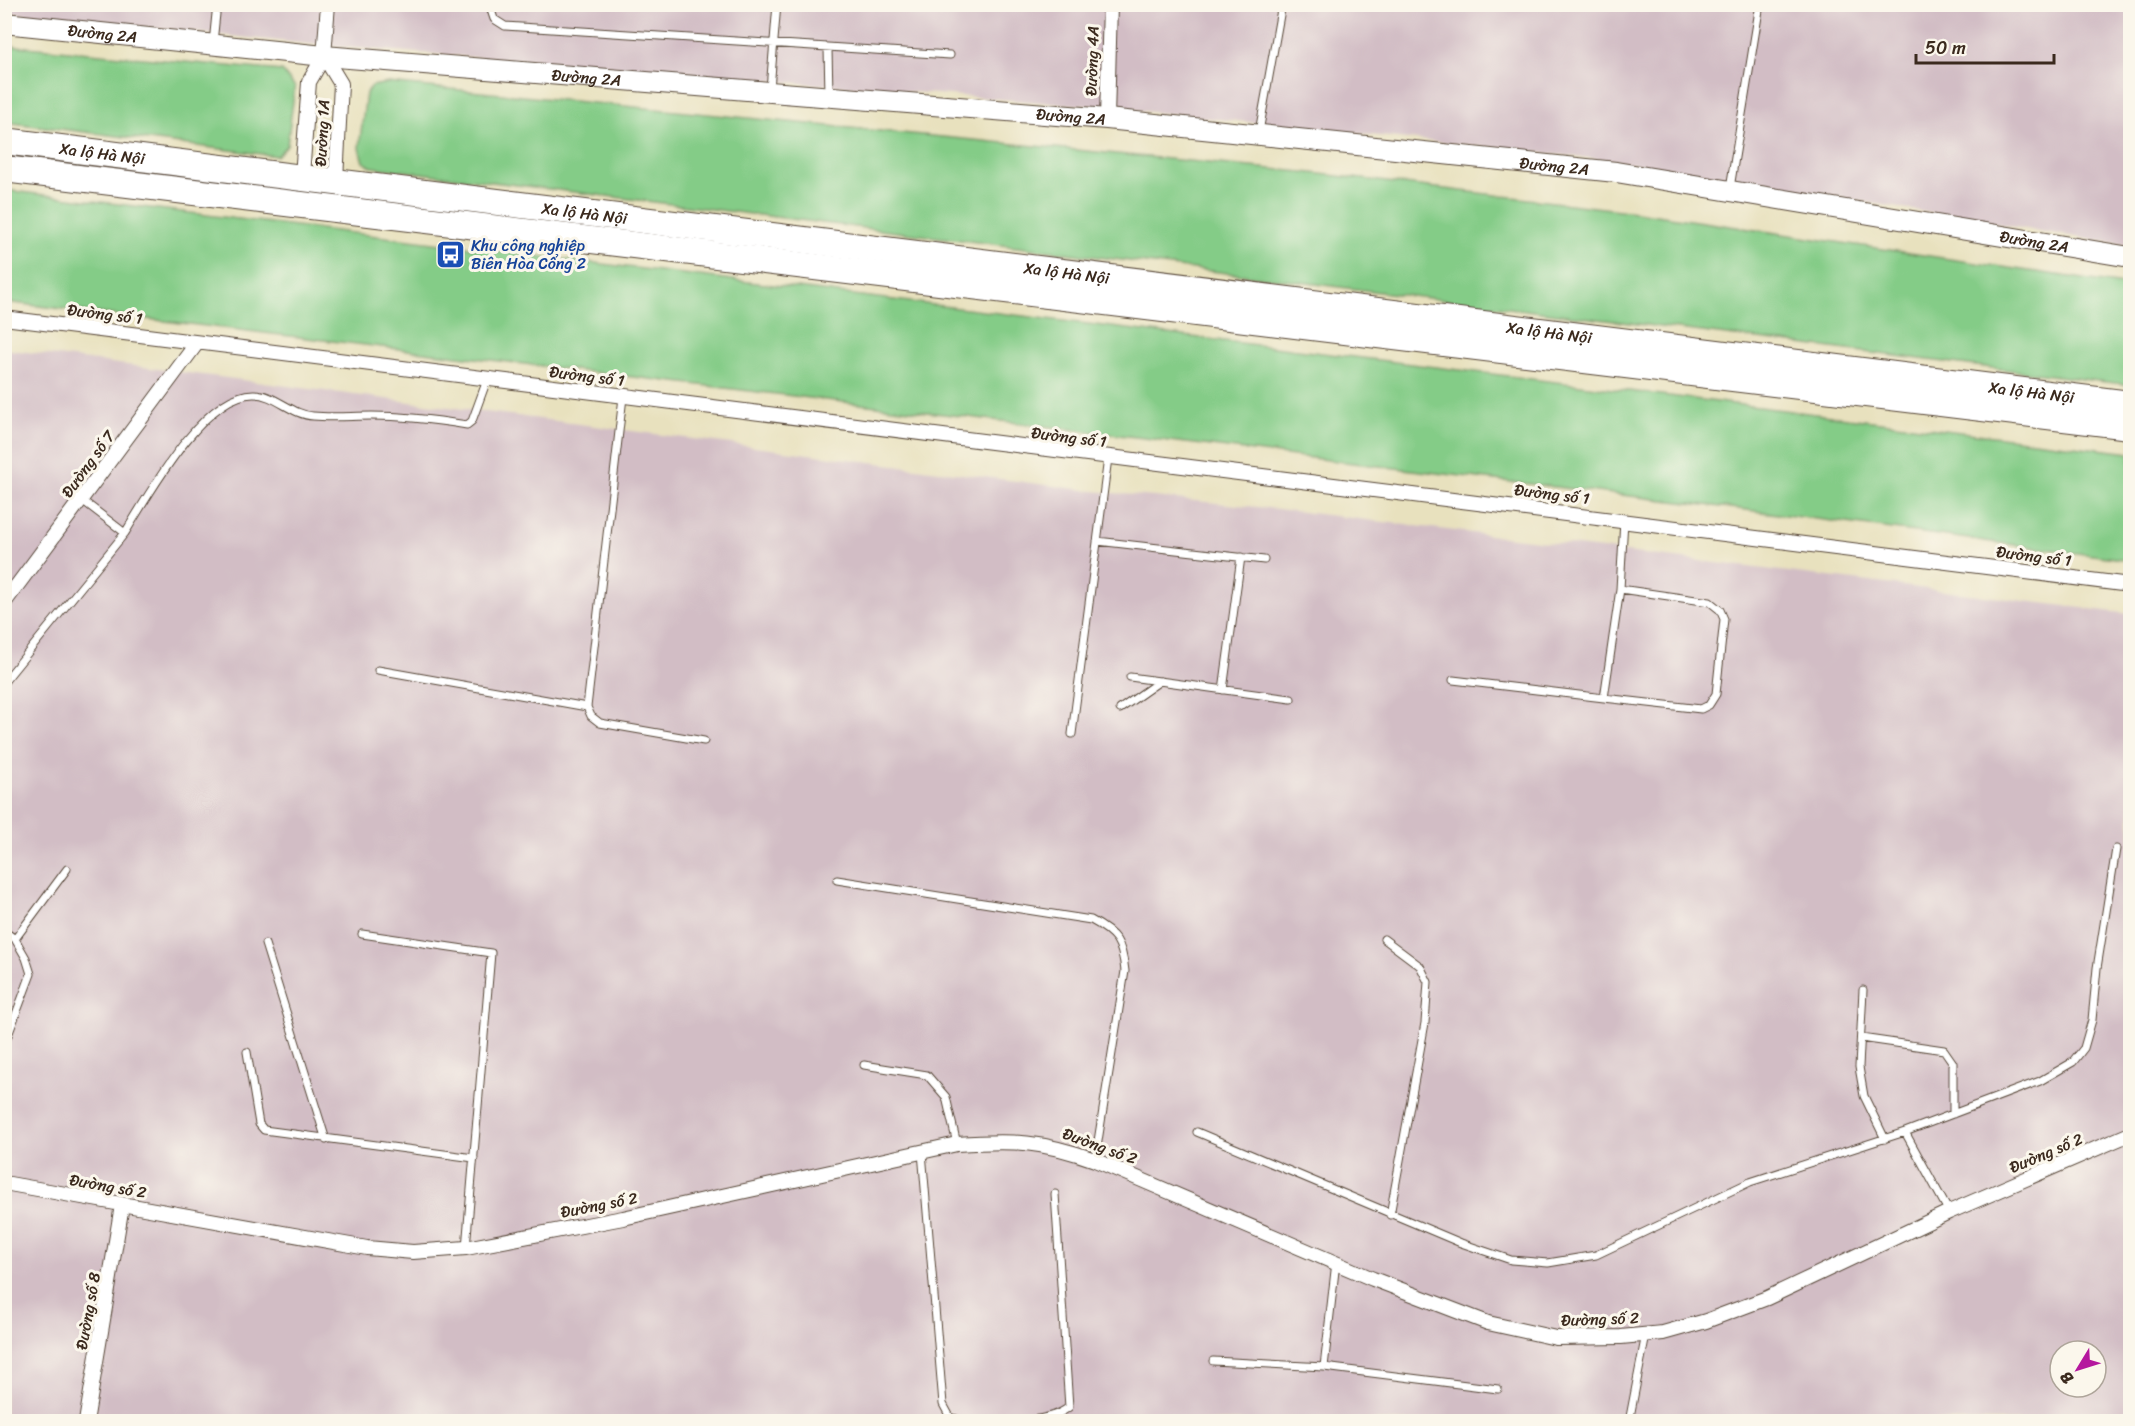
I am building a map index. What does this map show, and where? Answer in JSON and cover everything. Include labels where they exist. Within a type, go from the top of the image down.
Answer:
[{"type":"highway","name":"Xa lộ Hà Nội","points":[[4,141],[336,180],[2130,404]]},
{"type":"highway","name":"Xa lộ Hà Nội","points":[[4,169],[2130,426]]},
{"type":"street","name":"Đường 1A","points":[[302,176],[309,82],[324,56],[328,4]]},
{"type":"street","name":"Đường 4A","points":[[1107,119],[1110,4]]},
{"type":"street","name":"Đường 2A","points":[[4,23],[324,56],[1107,119],[1616,172],[2130,257]]},
{"type":"street","name":"Đường 1A","points":[[324,56],[341,84],[336,180]]},
{"type":"street","name":"Đường số 1","points":[[4,318],[2130,585]]},
{"type":"street","name":"Đường số 7","points":[[4,603],[197,343]]},
{"type":"street","name":"Đường số 2","points":[[4,1183],[367,1248],[413,1252],[466,1248],[624,1218],[957,1143],[1005,1140],[1053,1145],[1095,1160],[1336,1262],[1373,1280],[1488,1323],[1556,1338],[1663,1333],[1706,1321],[1767,1298],[1949,1212],[2130,1134]]},
{"type":"street","name":"Đường số 8","points":[[86,1422],[122,1205]]},
{"type":"lane","points":[[213,45],[217,4]]},
{"type":"lane","points":[[489,4],[494,19],[505,27],[950,56]]},
{"type":"lane","points":[[769,91],[777,4]]},
{"type":"lane","points":[[1258,134],[1282,4]]},
{"type":"lane","points":[[1730,190],[1760,4]]},
{"type":"lane","points":[[828,49],[829,96]]},
{"type":"lane","points":[[4,682],[125,533],[158,478],[181,446],[221,408],[248,394],[258,394],[306,415],[375,416],[467,425],[472,421],[487,380]]},
{"type":"lane","points":[[623,397],[587,707],[591,716],[600,723],[704,741]]},
{"type":"lane","points":[[1072,734],[1108,458]]},
{"type":"lane","points":[[82,500],[125,533]]},
{"type":"lane","points":[[1604,698],[1620,589],[1624,520]]},
{"type":"lane","points":[[1097,541],[1264,560]]},
{"type":"lane","points":[[1223,690],[1241,557]]},
{"type":"lane","points":[[1453,680],[1701,709],[1709,705],[1716,694],[1724,619],[1720,610],[1710,602],[1620,589]]},
{"type":"lane","points":[[378,670],[587,707]]},
{"type":"lane","points":[[1130,677],[1291,699]]},
{"type":"lane","points":[[1120,709],[1161,681]]},
{"type":"lane","points":[[1197,1132],[1390,1215],[1511,1260],[1548,1263],[1596,1255],[1750,1182],[1905,1132],[2040,1081],[2073,1062],[2084,1048],[2092,1020],[2097,968],[2116,849]]},
{"type":"lane","points":[[15,939],[67,869]]},
{"type":"lane","points":[[837,880],[1091,920],[1109,930],[1122,946],[1125,971],[1095,1160]]},
{"type":"lane","points":[[4,931],[15,939],[26,958],[31,974],[4,1047]]},
{"type":"lane","points":[[362,934],[491,953],[466,1248]]},
{"type":"lane","points":[[1384,939],[1420,966],[1428,982],[1425,1023],[1390,1215]]},
{"type":"lane","points":[[265,944],[326,1140]]},
{"type":"lane","points":[[1863,990],[1859,1067],[1864,1096],[1885,1139]]},
{"type":"lane","points":[[1861,1038],[1944,1050],[1953,1063],[1953,1114]]},
{"type":"lane","points":[[247,1052],[259,1124],[271,1133],[474,1158]]},
{"type":"lane","points":[[864,1065],[927,1075],[946,1097],[957,1143]]},
{"type":"lane","points":[[1905,1132],[1949,1212]]},
{"type":"lane","points":[[922,1152],[944,1404],[950,1417],[963,1421],[1047,1421],[1061,1419],[1070,1407],[1055,1194]]},
{"type":"lane","points":[[1324,1367],[1336,1262]]},
{"type":"lane","points":[[1629,1422],[1646,1334]]},
{"type":"lane","points":[[1213,1361],[1324,1367],[1498,1389]]},
{"type":"shaded area","points":[[5,4],[2130,5],[2130,246],[1616,161],[1114,108],[318,45],[5,13]]},
{"type":"shaded area","points":[[4,349],[1092,491],[1278,509],[2130,614],[2130,1421],[5,1421]]},
{"type":"green space","points":[[5,45],[282,71],[295,87],[287,145],[277,156],[5,122]]},
{"type":"green space","points":[[388,83],[1312,173],[1636,212],[2130,286],[2130,385],[372,167],[363,162],[359,148],[366,93],[372,86]]},
{"type":"green space","points":[[5,190],[2130,453],[2130,560],[1747,510],[5,302]]},
{"type":"place","name":"Khu công nghiệp Biên Hòa Cổng 2","points":[[450,254]]}]
